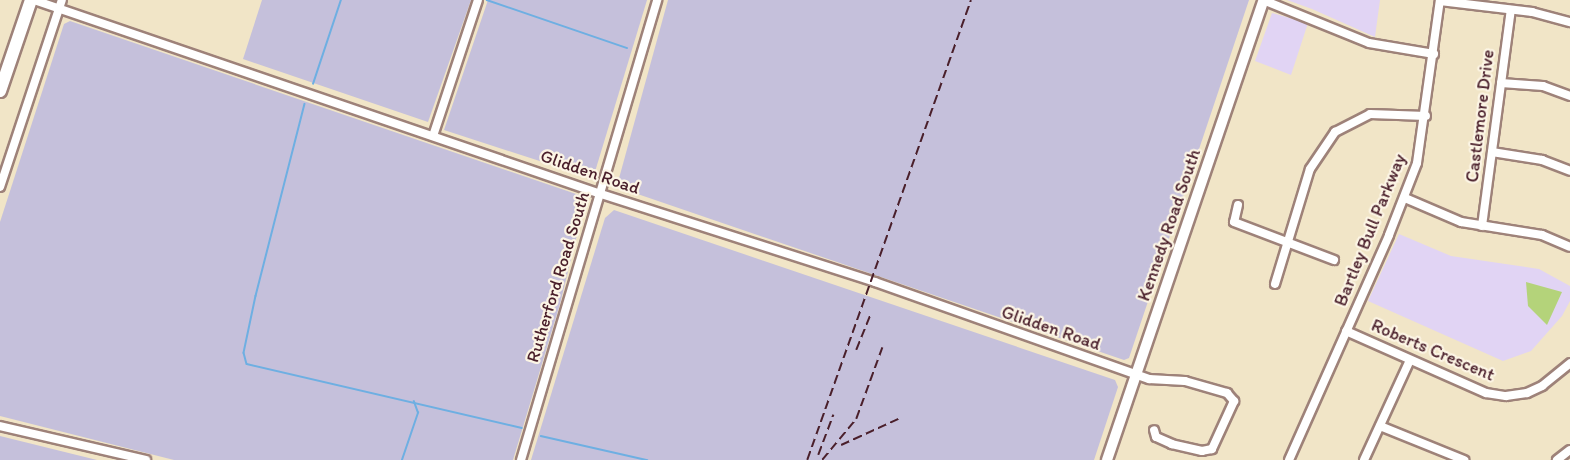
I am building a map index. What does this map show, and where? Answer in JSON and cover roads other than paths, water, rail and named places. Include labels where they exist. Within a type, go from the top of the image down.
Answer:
[{"type":"highway","points":[[0,91],[31,2]]},
{"type":"main road","name":"Kennedy Road South","points":[[1107,460],[1264,0]]},
{"type":"street","points":[[433,136],[478,0]]},
{"type":"street","name":"Rutherford Road South","points":[[521,460],[657,0]]},
{"type":"street","points":[[1264,0],[1369,43],[1434,54]]},
{"type":"street","points":[[1440,0],[1510,10],[1570,22]]},
{"type":"street","name":"Bartley Bull Parkway","points":[[1289,460],[1405,198],[1417,163],[1426,116],[1440,0]]},
{"type":"street","name":"Glidden Road","points":[[31,2],[61,4],[601,194],[875,282],[1136,375],[1158,382],[1185,381],[1227,393],[1234,400],[1212,449],[1202,451],[1172,444],[1156,436],[1154,430]]},
{"type":"street","points":[[0,187],[61,4]]},
{"type":"street","name":"Castlemore Drive","points":[[1482,226],[1510,10]]},
{"type":"street","points":[[1501,83],[1542,86],[1570,96]]},
{"type":"street","points":[[1275,284],[1313,160],[1335,132],[1375,113],[1426,116]]},
{"type":"street","points":[[1492,153],[1542,160],[1570,171]]},
{"type":"street","points":[[1405,198],[1461,222],[1542,234],[1570,247]]},
{"type":"street","points":[[1238,205],[1234,222],[1334,260]]},
{"type":"street","name":"Roberts Crescent","points":[[1346,331],[1486,393],[1506,396],[1527,393],[1542,386],[1570,363]]},
{"type":"street","points":[[1364,460],[1410,360]]},
{"type":"street","points":[[0,426],[146,460]]},
{"type":"street","points":[[1380,426],[1464,460]]},
{"type":"street","points":[[1557,460],[1570,450]]},
{"type":"waterway","points":[[313,84],[341,0]]},
{"type":"waterway","points":[[487,0],[627,48]]},
{"type":"waterway","points":[[305,104],[256,296],[244,353],[247,364],[522,428]]},
{"type":"waterway","points":[[402,460],[418,413],[414,402]]},
{"type":"waterway","points":[[541,436],[647,460]]},
{"type":"railway","points":[[807,460],[971,0]]},
{"type":"railway","points":[[856,350],[870,316]]},
{"type":"railway","points":[[822,460],[856,419],[882,348]]},
{"type":"railway","points":[[818,455],[833,415]]},
{"type":"railway","points":[[841,445],[898,419]]}]
